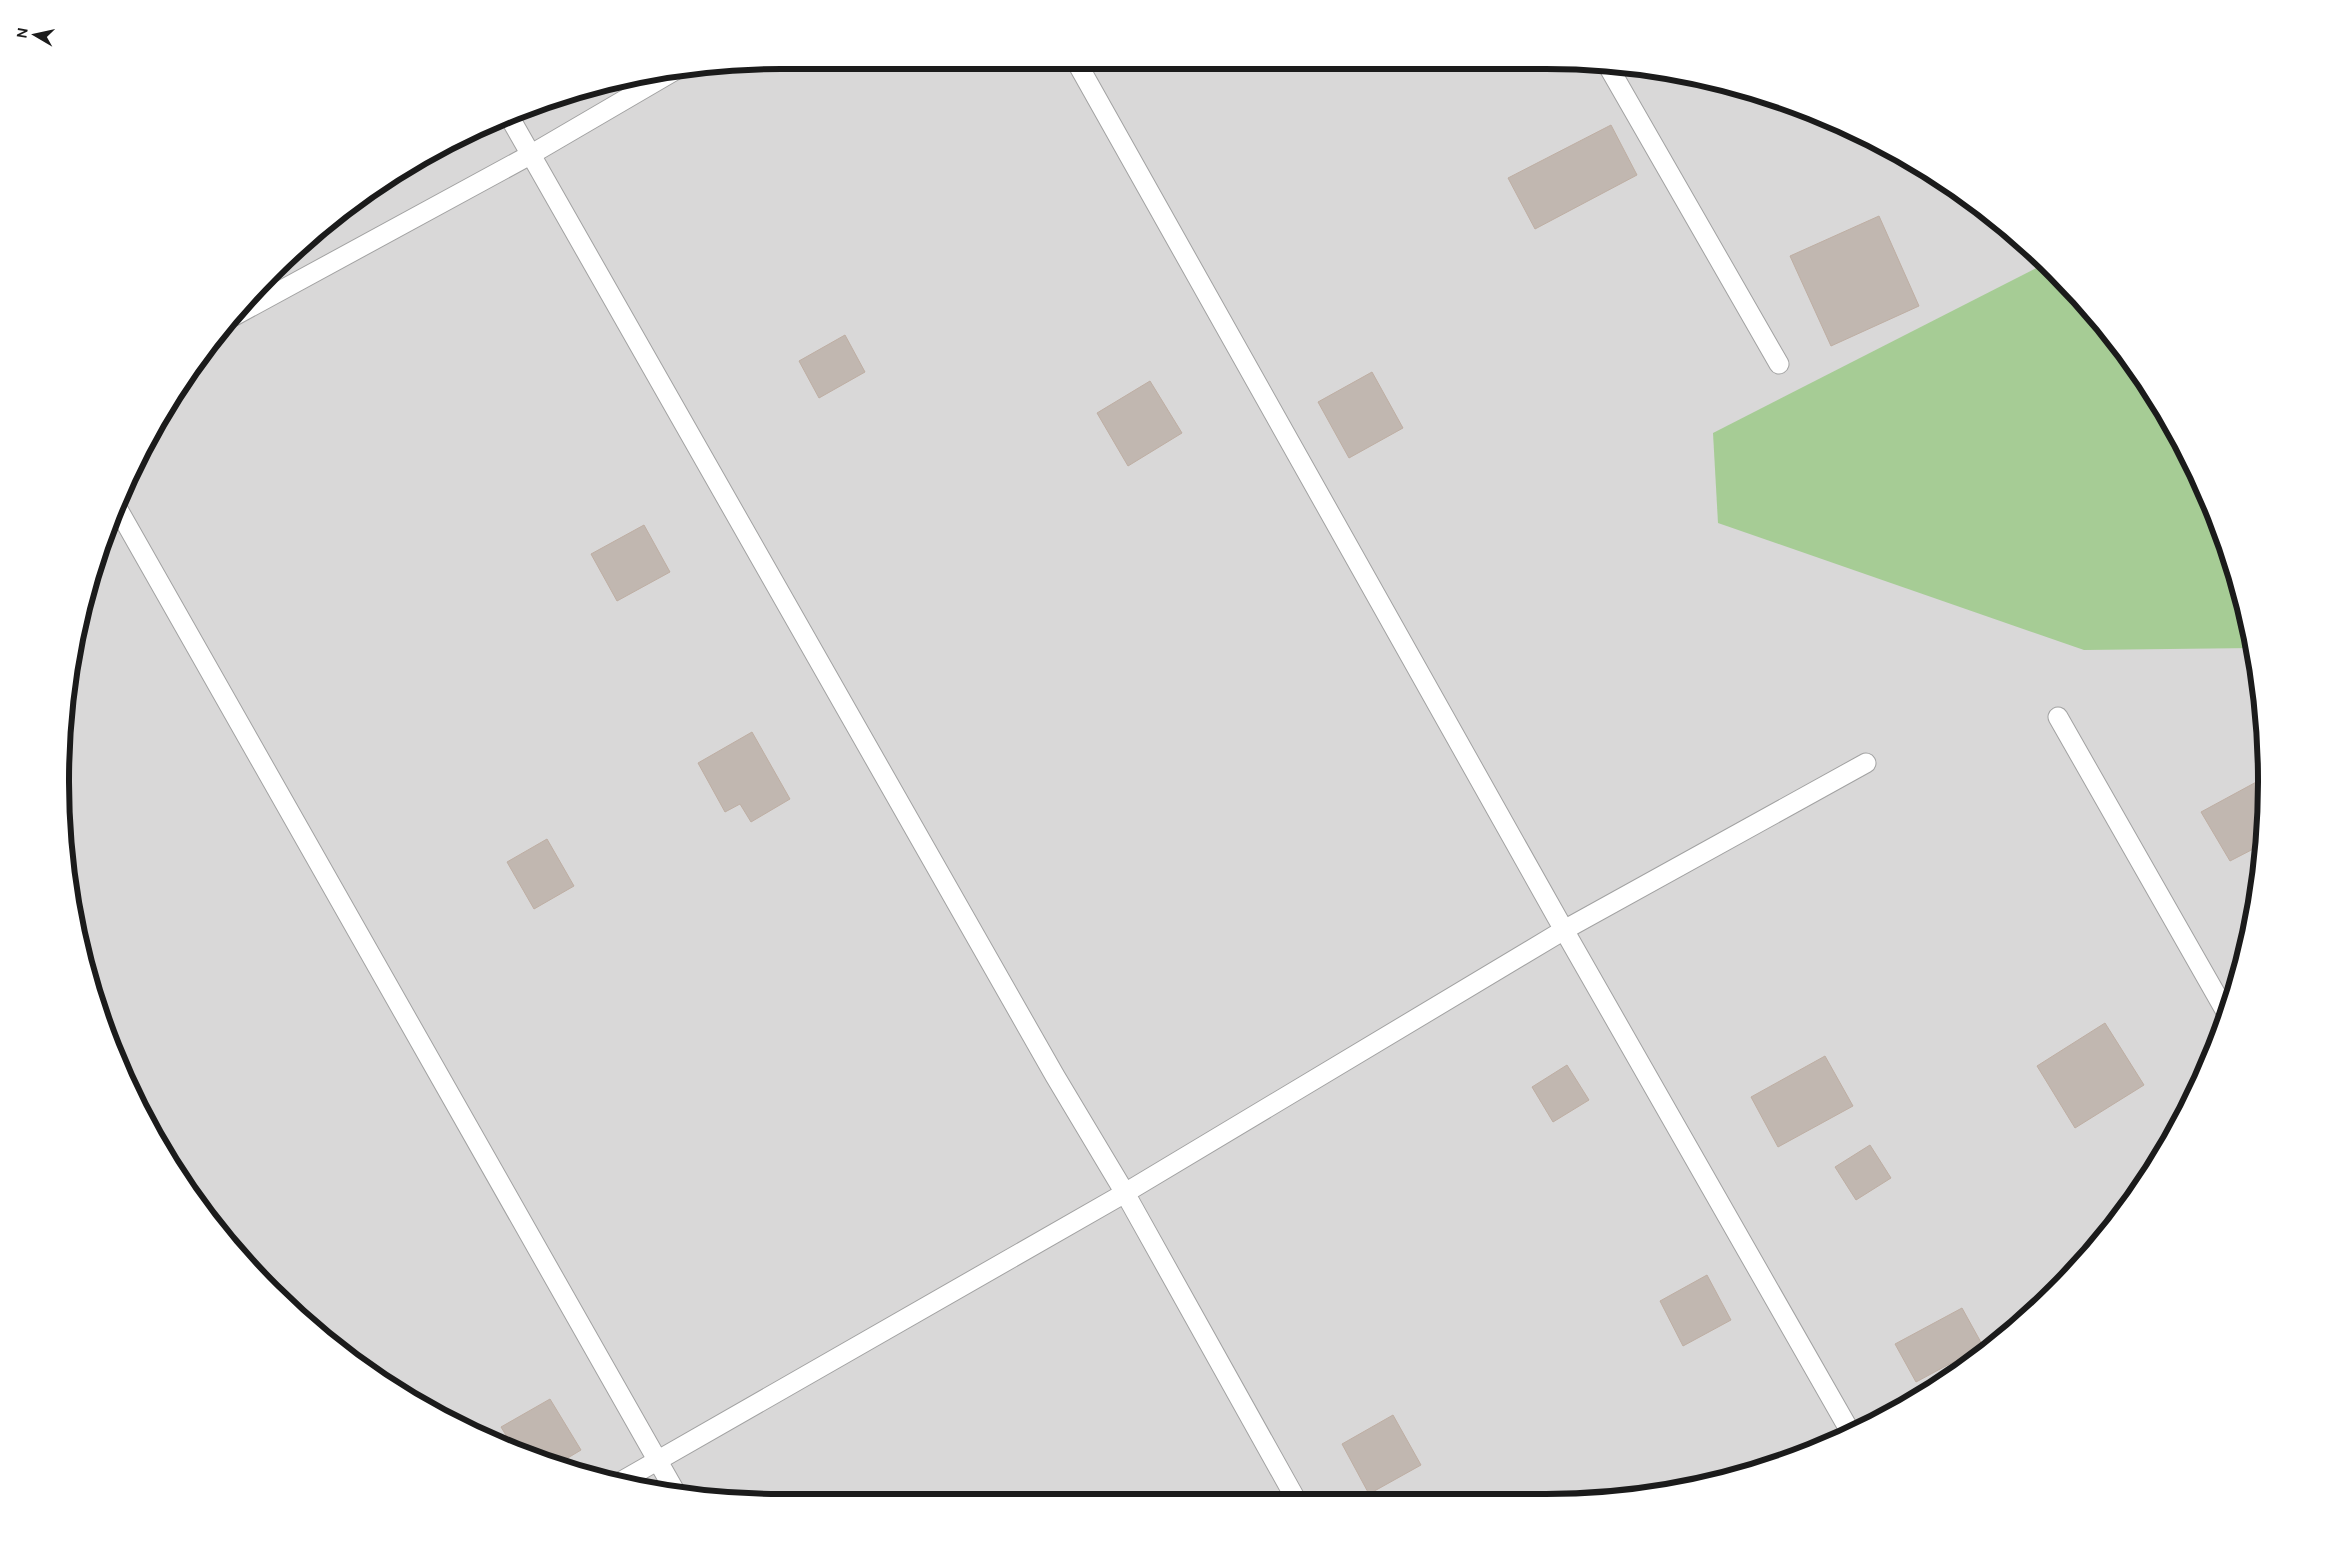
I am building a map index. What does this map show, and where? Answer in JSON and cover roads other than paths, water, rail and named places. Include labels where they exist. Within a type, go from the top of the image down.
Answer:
[{"type":"lane","points":[[1080,69],[1564,930],[1848,1427]]},
{"type":"lane","points":[[1611,72],[1779,364]]},
{"type":"lane","points":[[251,307],[530,155],[660,79]]},
{"type":"lane","points":[[512,122],[1050,1068],[1125,1192],[1293,1494]]},
{"type":"lane","points":[[121,513],[672,1486]]},
{"type":"lane","points":[[2058,717],[2222,1005]]},
{"type":"lane","points":[[628,1478],[1125,1192],[1564,930],[1866,763]]}]
